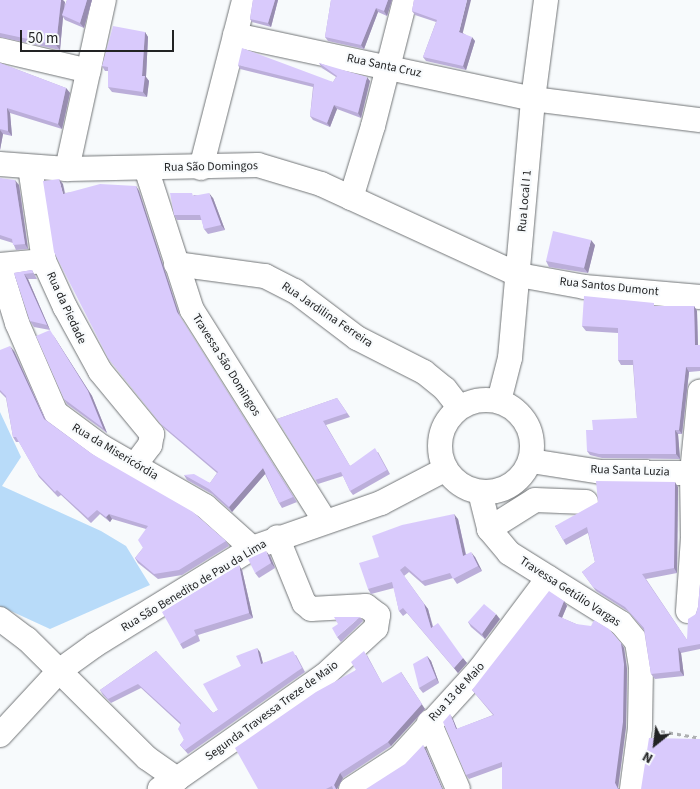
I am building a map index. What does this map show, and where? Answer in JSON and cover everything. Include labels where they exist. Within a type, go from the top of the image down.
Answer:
[{"type":"street","points":[[67,169],[104,0]]},
{"type":"street","points":[[201,168],[244,0]]},
{"type":"street","points":[[351,198],[389,67],[405,0]]},
{"type":"street","name":"Rua Local I 1","points":[[499,401],[510,358],[533,99],[546,0]]},
{"type":"street","name":"Rua Santa Cruz","points":[[235,35],[533,99],[700,120]]},
{"type":"street","points":[[0,50],[89,71]]},
{"type":"street","name":"Rua São Domingos","points":[[0,164],[67,169],[201,168],[258,165],[286,171],[351,198],[518,275]]},
{"type":"street","name":"Rua da Piedade","points":[[30,167],[44,260],[79,338],[100,372],[149,428],[150,445],[135,465]]},
{"type":"street","name":"Travessa São Domingos","points":[[146,168],[192,310],[204,333],[324,521]]},
{"type":"street","points":[[0,266],[44,260]]},
{"type":"street","name":"Rua Jardilina Ferreira","points":[[176,264],[265,276],[295,291],[357,338],[424,372],[445,389],[459,408]]},
{"type":"street","name":"Rua da Misericórdia","points":[[0,266],[18,323],[56,413],[71,426],[204,506],[252,548]]},
{"type":"street","name":"Rua Santos Dumont","points":[[518,275],[586,287],[700,297]]},
{"type":"street","points":[[688,611],[700,391]]},
{"type":"street","points":[[485,399],[499,401],[512,406],[529,428],[533,441],[530,461],[519,479],[508,487],[480,492],[467,488],[446,470],[439,443],[442,429],[459,408],[485,399]]},
{"type":"street","name":"Rua Santa Luzia","points":[[530,461],[601,472],[696,473]]},
{"type":"street","name":"Rua São Benedito de Pau da Lima","points":[[0,736],[59,671],[95,645],[252,548],[324,521],[381,504],[446,470]]},
{"type":"street","name":"Travessa Getúlio Vargas","points":[[480,492],[489,529],[509,553],[621,623],[637,642],[641,668],[640,728],[632,789]]},
{"type":"street","points":[[489,529],[535,500],[586,502]]},
{"type":"street","name":"Segunda Travessa Treze de Maio","points":[[168,784],[325,675],[376,628],[378,615],[366,606],[311,609],[304,603],[277,538]]},
{"type":"street","name":"Rua 13 de Maio","points":[[351,789],[400,757],[429,722],[498,647],[548,578]]},
{"type":"street","points":[[0,619],[27,639],[148,758],[168,784]]},
{"type":"street","points":[[429,722],[458,789]]},
{"type":"path","points":[[640,728],[700,738]]},
{"type":"shaded area","points":[[0,412],[21,457],[2,486],[101,531],[126,546],[150,585],[50,629],[0,606]]},
{"type":"building","points":[[0,0],[61,0],[56,45],[0,33]]},
{"type":"building","points":[[67,0],[87,0],[80,23],[62,15]]},
{"type":"building","points":[[253,0],[275,0],[268,23],[250,19]]},
{"type":"building","points":[[331,0],[388,0],[384,11],[376,8],[361,45],[325,37]]},
{"type":"building","points":[[414,0],[467,0],[459,32],[472,37],[463,66],[423,57],[437,20],[412,11]]},
{"type":"building","points":[[113,26],[145,32],[142,76],[145,76],[143,92],[108,87],[108,67],[102,66]]},
{"type":"building","points":[[242,48],[333,82],[337,76],[319,63],[367,77],[358,113],[334,105],[327,123],[310,116],[314,84],[238,65]]},
{"type":"building","points":[[0,63],[66,88],[58,124],[7,108],[8,131],[0,129]]},
{"type":"building","points":[[0,178],[15,180],[25,244],[13,245],[12,239],[0,235]]},
{"type":"building","points":[[59,179],[63,194],[100,184],[136,186],[177,312],[293,497],[279,503],[263,468],[229,507],[209,489],[184,475],[194,474],[210,483],[218,472],[161,424],[108,358],[54,252],[43,181]]},
{"type":"building","points":[[170,193],[192,193],[193,196],[209,193],[221,225],[204,229],[200,215],[174,215]]},
{"type":"building","points":[[553,231],[591,240],[584,268],[546,261]]},
{"type":"building","points":[[32,270],[33,273],[24,274],[47,325],[30,321],[14,273]]},
{"type":"building","points":[[584,296],[654,303],[654,306],[694,306],[695,345],[700,345],[700,367],[686,367],[679,430],[675,430],[676,454],[599,454],[587,451],[586,430],[593,430],[592,420],[637,418],[633,360],[618,360],[618,328],[582,326]]},
{"type":"building","points":[[50,330],[88,391],[103,428],[64,399],[36,336]]},
{"type":"building","points":[[10,346],[44,419],[92,454],[193,512],[226,541],[179,570],[154,574],[135,558],[143,548],[138,540],[148,526],[109,514],[106,517],[97,510],[88,518],[57,490],[55,492],[36,472],[16,437],[13,437],[6,396],[0,390],[0,350]]},
{"type":"building","points":[[337,398],[347,413],[323,421],[350,466],[375,448],[387,470],[350,491],[341,472],[315,480],[277,419]]},
{"type":"building","points":[[596,481],[675,482],[674,568],[642,574],[687,640],[688,619],[696,614],[700,584],[700,644],[678,648],[680,671],[651,674],[644,628],[625,607],[593,587],[582,572],[595,562],[587,527],[563,540],[555,526],[598,502]]},
{"type":"building","points":[[454,514],[463,556],[471,552],[478,566],[453,579],[450,573],[422,581],[405,566],[400,570],[424,604],[431,628],[438,623],[463,658],[454,668],[403,608],[399,611],[392,582],[368,589],[359,563],[379,557],[372,536],[402,525]]},
{"type":"building","points":[[266,551],[271,563],[255,573],[248,559]]},
{"type":"building","points":[[239,565],[249,613],[194,630],[196,635],[180,644],[162,612]]},
{"type":"building","points":[[549,591],[564,601],[558,616],[576,624],[591,626],[594,620],[609,629],[621,643],[624,664],[623,722],[615,783],[618,789],[502,789],[502,762],[466,775],[443,722],[450,714],[456,729],[494,715],[472,690]]},
{"type":"building","points":[[484,604],[496,614],[482,634],[468,622]]},
{"type":"building","points":[[334,617],[360,617],[337,637],[332,628],[338,624]]},
{"type":"building","points":[[257,648],[261,664],[293,651],[302,668],[185,750],[180,745],[184,740],[178,729],[181,723],[138,684],[108,699],[100,690],[156,651],[213,713],[218,710],[203,684],[241,666],[236,656]]},
{"type":"building","points":[[364,651],[382,683],[401,672],[422,704],[388,742],[340,773],[334,785],[336,789],[333,789],[332,786],[326,789],[258,789],[235,748],[316,692],[356,670],[351,662]]},
{"type":"building","points":[[427,656],[436,678],[419,688],[413,664]]},
{"type":"building","points":[[649,738],[700,739],[700,789],[641,789]]},
{"type":"building","points":[[423,745],[442,789],[366,789],[405,764]]}]
